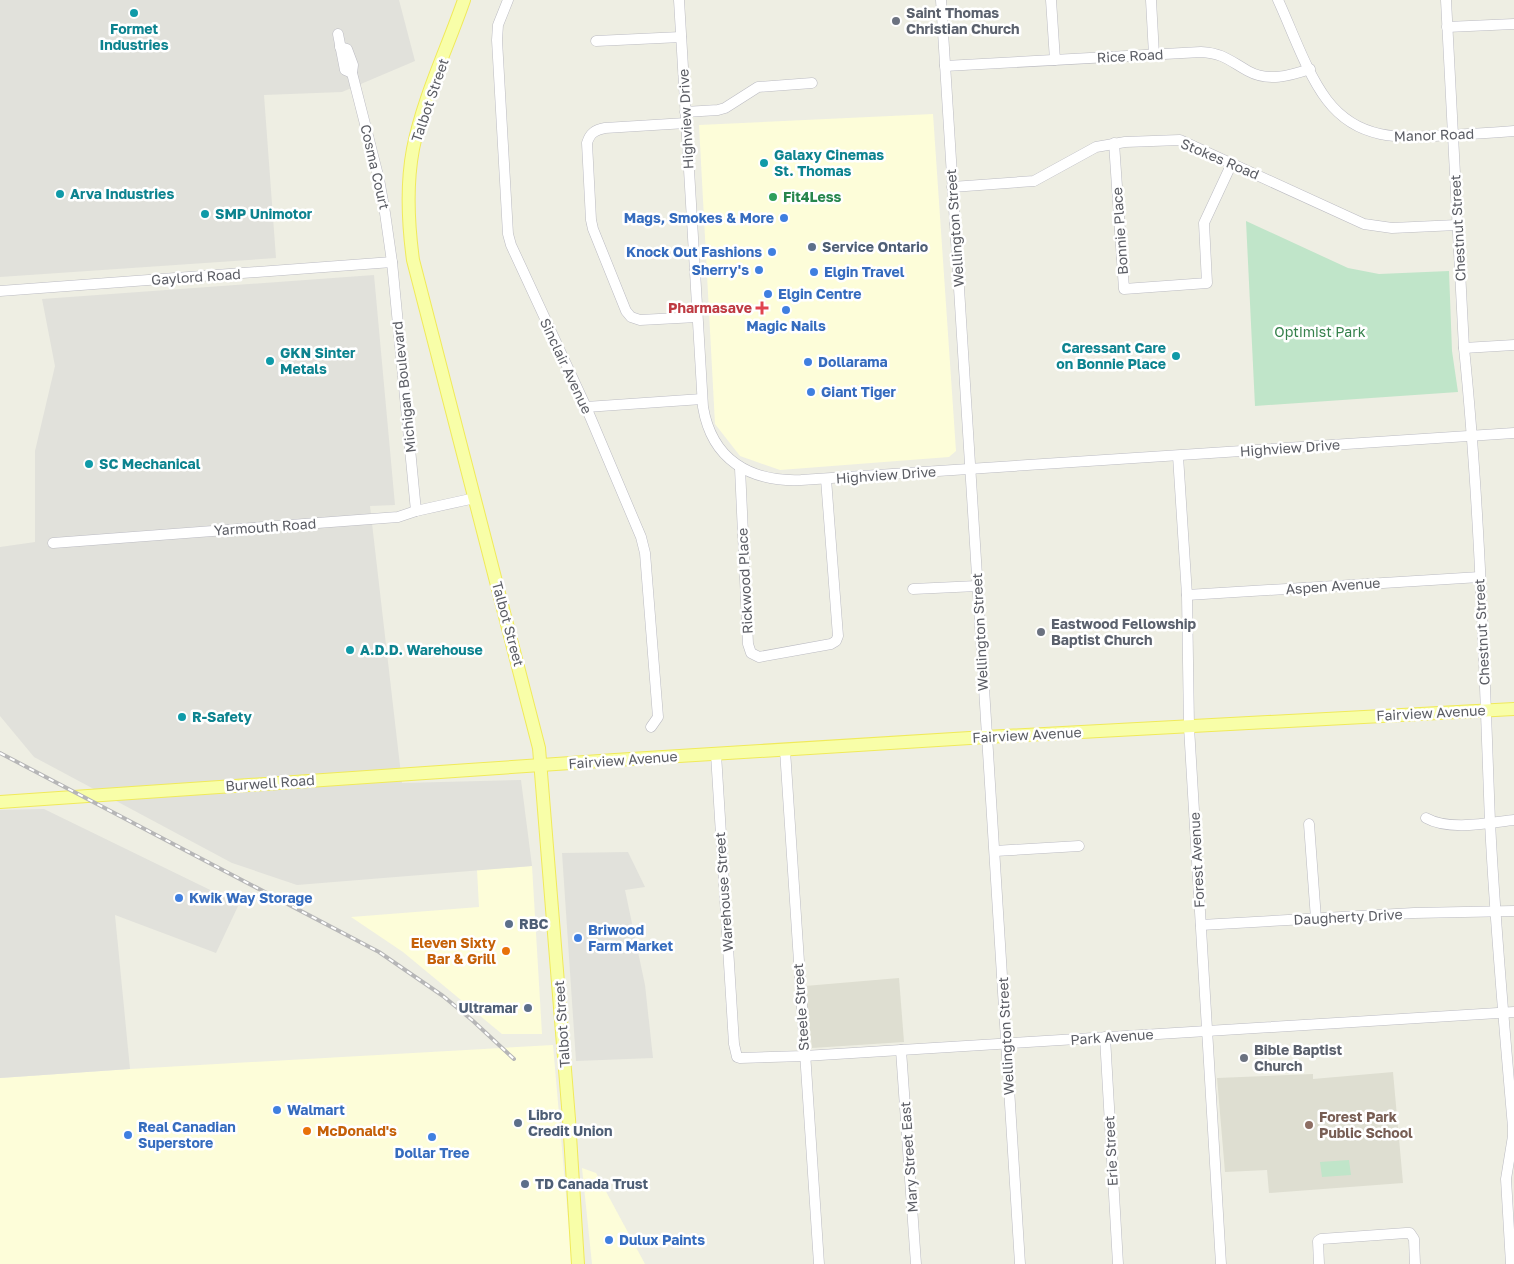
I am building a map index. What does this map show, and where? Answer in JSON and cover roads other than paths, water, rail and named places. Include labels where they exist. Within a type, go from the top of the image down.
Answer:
[{"type":"main road","name":"Talbot Street","points":[[464,0],[426,101],[413,150],[409,177],[409,232],[413,260],[539,748],[569,1119],[578,1264]]},
{"type":"main road","name":"Fairview Avenue","points":[[540,765],[986,737],[1514,709]]},
{"type":"main road","name":"Burwell Road","points":[[0,802],[540,765]]},
{"type":"street","name":"Sinclair Avenue","points":[[508,0],[498,25],[497,40],[508,234],[547,327],[586,407],[642,537],[645,553],[658,717],[651,727]]},
{"type":"street","name":"Highview Drive","points":[[679,0],[704,416],[719,448],[740,468],[762,477],[776,480],[826,479],[1514,433]]},
{"type":"street","name":"Wellington Street","points":[[941,0],[1020,1264]]},
{"type":"street","points":[[1051,0],[1054,60]]},
{"type":"street","points":[[1151,0],[1154,55]]},
{"type":"street","name":"Manor Road","points":[[1278,0],[1310,69],[1328,101],[1345,117],[1367,130],[1379,135],[1393,137],[1514,131]]},
{"type":"street","name":"Chestnut Street","points":[[1446,0],[1464,348],[1472,436],[1480,577],[1487,710],[1490,823],[1496,912],[1509,1012],[1513,1136],[1506,1179],[1511,1264]]},
{"type":"street","points":[[1447,27],[1514,24]]},
{"type":"street","name":"Cosma Court","points":[[338,34],[345,70],[352,73],[379,179],[392,262]]},
{"type":"street","points":[[596,41],[681,37]]},
{"type":"street","name":"Rice Road","points":[[945,66],[1211,52],[1229,58],[1249,71],[1270,77],[1288,76],[1310,69]]},
{"type":"street","points":[[685,112],[725,108],[758,87],[812,83]]},
{"type":"street","points":[[686,123],[605,128],[593,132],[589,136],[587,143],[591,220],[623,302],[631,317],[640,320],[697,317]]},
{"type":"street","name":"Stokes Road","points":[[952,187],[1034,182],[1096,148],[1114,143],[1180,140],[1364,224],[1392,228],[1457,225]]},
{"type":"street","name":"Bonnie Place","points":[[1114,143],[1124,289],[1207,284],[1204,223],[1232,163]]},
{"type":"street","name":"Gaylord Road","points":[[0,291],[392,262]]},
{"type":"street","name":"Michigan Boulevard","points":[[392,262],[416,511]]},
{"type":"street","points":[[1464,348],[1514,345]]},
{"type":"street","points":[[586,407],[702,399]]},
{"type":"street","name":"Forest Avenue","points":[[1178,456],[1187,595],[1189,727],[1221,1264]]},
{"type":"street","name":"Rickwood Place","points":[[740,468],[748,644],[751,653],[759,657],[831,644],[838,636],[826,479]]},
{"type":"street","name":"Yarmouth Road","points":[[52,543],[398,517],[416,511],[475,498]]},
{"type":"street","name":"Aspen Avenue","points":[[1187,595],[1480,577]]},
{"type":"street","points":[[913,589],[977,586]]},
{"type":"street","name":"Steele Street","points":[[785,750],[819,1264]]},
{"type":"street","name":"Warehouse Street","points":[[716,754],[733,1030]]},
{"type":"street","points":[[1426,818],[1446,824],[1490,823],[1514,820]]},
{"type":"street","points":[[1309,824],[1316,919]]},
{"type":"street","points":[[995,851],[1079,846]]},
{"type":"street","name":"Daugherty Drive","points":[[1201,926],[1419,913],[1514,911]]},
{"type":"street","name":"Park Avenue","points":[[733,1030],[734,1051],[737,1057],[745,1058],[804,1056],[1509,1012]]},
{"type":"street","name":"Erie Street","points":[[1105,1037],[1118,1264]]},
{"type":"street","name":"Mary Street East","points":[[902,1050],[916,1264]]},
{"type":"street","points":[[1319,1264],[1318,1241],[1321,1239],[1406,1233],[1414,1239],[1416,1264]]},
{"type":"railway","points":[[0,753],[379,952],[443,996],[514,1059]]},
{"type":"place","name":"Formet Industries","points":[[134,13]]},
{"type":"place","name":"Saint Thomas Christian Church","points":[[896,21]]},
{"type":"place","name":"Galaxy Cinemas St. Thomas","points":[[764,163]]},
{"type":"place","name":"Arva Industries","points":[[60,194]]},
{"type":"place","name":"Fit4Less","points":[[773,197]]},
{"type":"place","name":"SMP Unimotor","points":[[205,214]]},
{"type":"place","name":"Mags, Smokes & More","points":[[784,218]]},
{"type":"place","name":"Service Ontario","points":[[812,247]]},
{"type":"place","name":"Knock Out Fashions","points":[[772,252]]},
{"type":"place","name":"Sherry's","points":[[759,270]]},
{"type":"place","name":"Elgin Travel","points":[[814,272]]},
{"type":"place","name":"Elgin Centre","points":[[768,294]]},
{"type":"place","name":"Pharmasave","points":[[762,308]]},
{"type":"place","name":"Magic Nails","points":[[786,310]]},
{"type":"place","name":"Caressant Care on Bonnie Place","points":[[1176,356]]},
{"type":"place","name":"GKN Sinter Metals","points":[[270,361]]},
{"type":"place","name":"Dollarama","points":[[808,362]]},
{"type":"place","name":"Giant Tiger","points":[[811,392]]},
{"type":"place","name":"SC Mechanical","points":[[89,464]]},
{"type":"place","name":"Eastwood Fellowship Baptist Church","points":[[1041,632]]},
{"type":"place","name":"A.D.D. Warehouse","points":[[350,650]]},
{"type":"place","name":"R-Safety","points":[[182,717]]},
{"type":"place","name":"Kwik Way Storage","points":[[179,898]]},
{"type":"place","name":"RBC","points":[[509,924]]},
{"type":"place","name":"Briwood Farm Market","points":[[578,938]]},
{"type":"place","name":"Eleven Sixty Bar & Grill","points":[[506,951]]},
{"type":"place","name":"Ultramar","points":[[528,1008]]},
{"type":"place","name":"Bible Baptist Church","points":[[1244,1058]]},
{"type":"place","name":"Walmart","points":[[277,1110]]},
{"type":"place","name":"Libro Credit Union","points":[[518,1123]]},
{"type":"place","name":"Forest Park Public School","points":[[1309,1125]]},
{"type":"place","name":"McDonald's","points":[[307,1131]]},
{"type":"place","name":"Real Canadian Superstore","points":[[128,1135]]},
{"type":"place","name":"Dollar Tree","points":[[432,1137]]},
{"type":"place","name":"TD Canada Trust","points":[[525,1184]]},
{"type":"place","name":"Dulux Paints","points":[[609,1240]]},
{"type":"park label","name":"Optimist Park","points":[[1320,332]]}]
